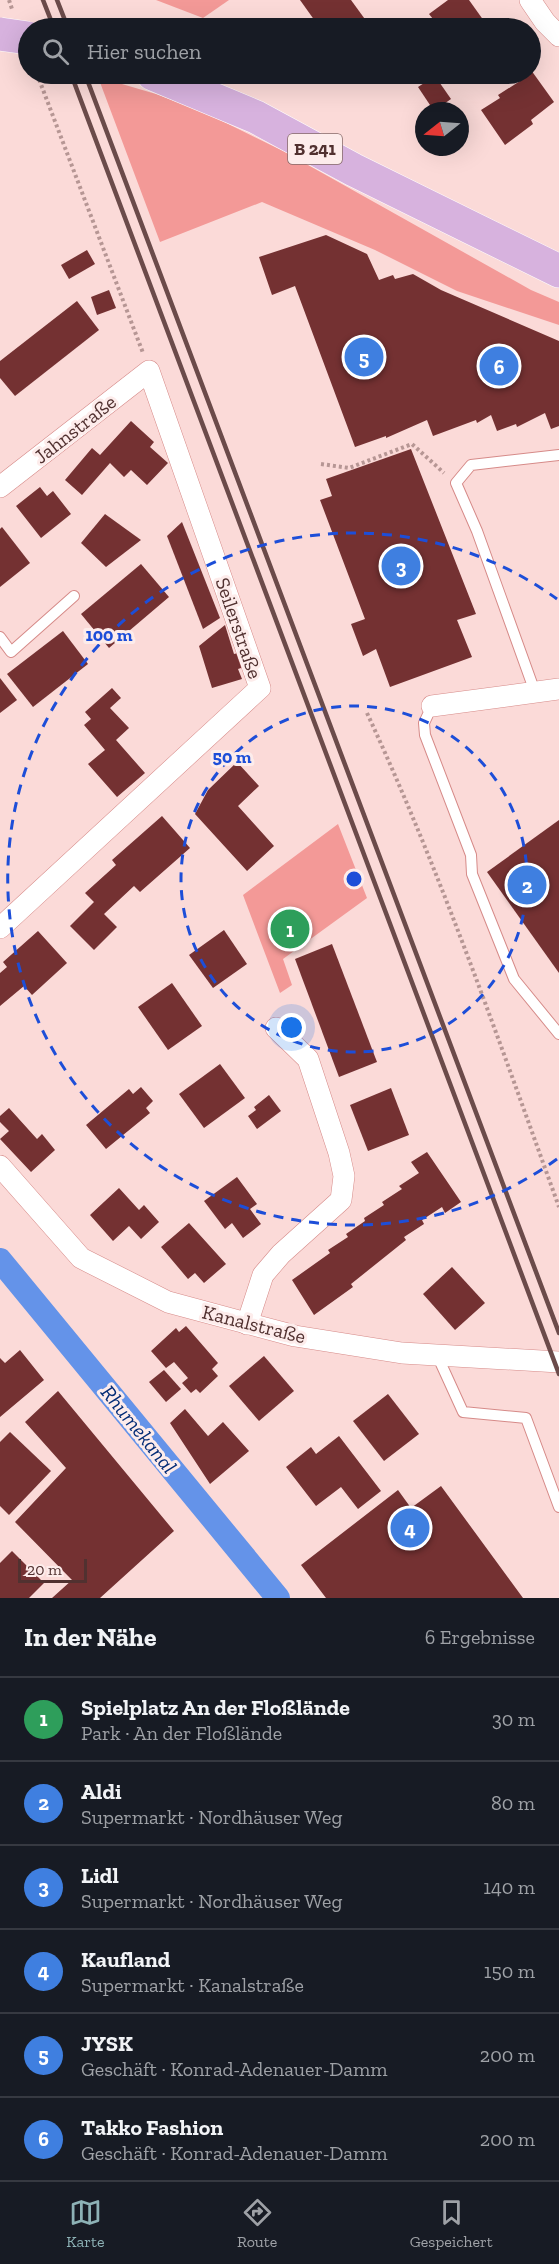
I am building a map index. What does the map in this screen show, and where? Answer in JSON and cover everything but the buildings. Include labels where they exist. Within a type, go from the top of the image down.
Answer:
[{"type":"main road","points":[[0,34],[18,37]]},
{"type":"main road","name":"B 241","points":[[177,84],[256,117],[364,175],[559,271]]},
{"type":"street","points":[[530,0],[545,22],[559,36]]},
{"type":"street","name":"Jahnstraße","points":[[0,487],[149,371]]},
{"type":"street","name":"Seilerstraße","points":[[0,927],[260,688],[149,371]]},
{"type":"street","points":[[432,706],[559,689]]},
{"type":"street","points":[[247,1324],[263,1275],[281,1254],[341,1200],[344,1176],[339,1153],[308,1059],[276,1028]]},
{"type":"street","name":"Kanalstraße","points":[[0,1166],[81,1258],[168,1302],[307,1338],[402,1353],[559,1362]]},
{"type":"lane","points":[[535,692],[477,531],[456,483],[471,465],[559,455]]},
{"type":"lane","points":[[0,637],[11,652],[74,596]]},
{"type":"lane","points":[[432,706],[424,723],[425,735],[471,855],[472,874],[513,979],[559,1034]]},
{"type":"lane","points":[[437,1355],[463,1412],[526,1418],[559,1507]]},
{"type":"path","points":[[41,84],[149,371]]},
{"type":"path","points":[[321,464],[349,468],[412,444],[456,483]]},
{"type":"path","points":[[367,713],[391,766],[485,1005],[559,1207]]},
{"type":"shaded area","points":[[156,0],[229,0],[203,18]]},
{"type":"shaded area","points":[[101,84],[122,84],[156,94],[208,114],[283,151],[531,290],[559,302],[559,325],[457,291],[375,250],[262,202],[160,242]]},
{"type":"shaded area","points":[[338,824],[367,898],[283,959],[292,985],[280,993],[243,895]]},
{"type":"waterway","name":"Rhumekanal","points":[[0,1260],[278,1598]]},
{"type":"railway","points":[[43,0],[50,18]]},
{"type":"railway","points":[[57,0],[64,18]]},
{"type":"railway","points":[[75,84],[559,1374]]},
{"type":"railway","points":[[89,84],[559,1333]]},
{"type":"place","name":"JYSK","points":[[364,357]]},
{"type":"place","name":"Takko Fashion","points":[[499,366]]},
{"type":"place","name":"Lidl","points":[[401,566]]},
{"type":"place","name":"Aldi","points":[[527,885]]},
{"type":"place","name":"Spielplatz An der Floßlände","points":[[290,929]]},
{"type":"place","name":"Kaufland","points":[[410,1528]]}]
